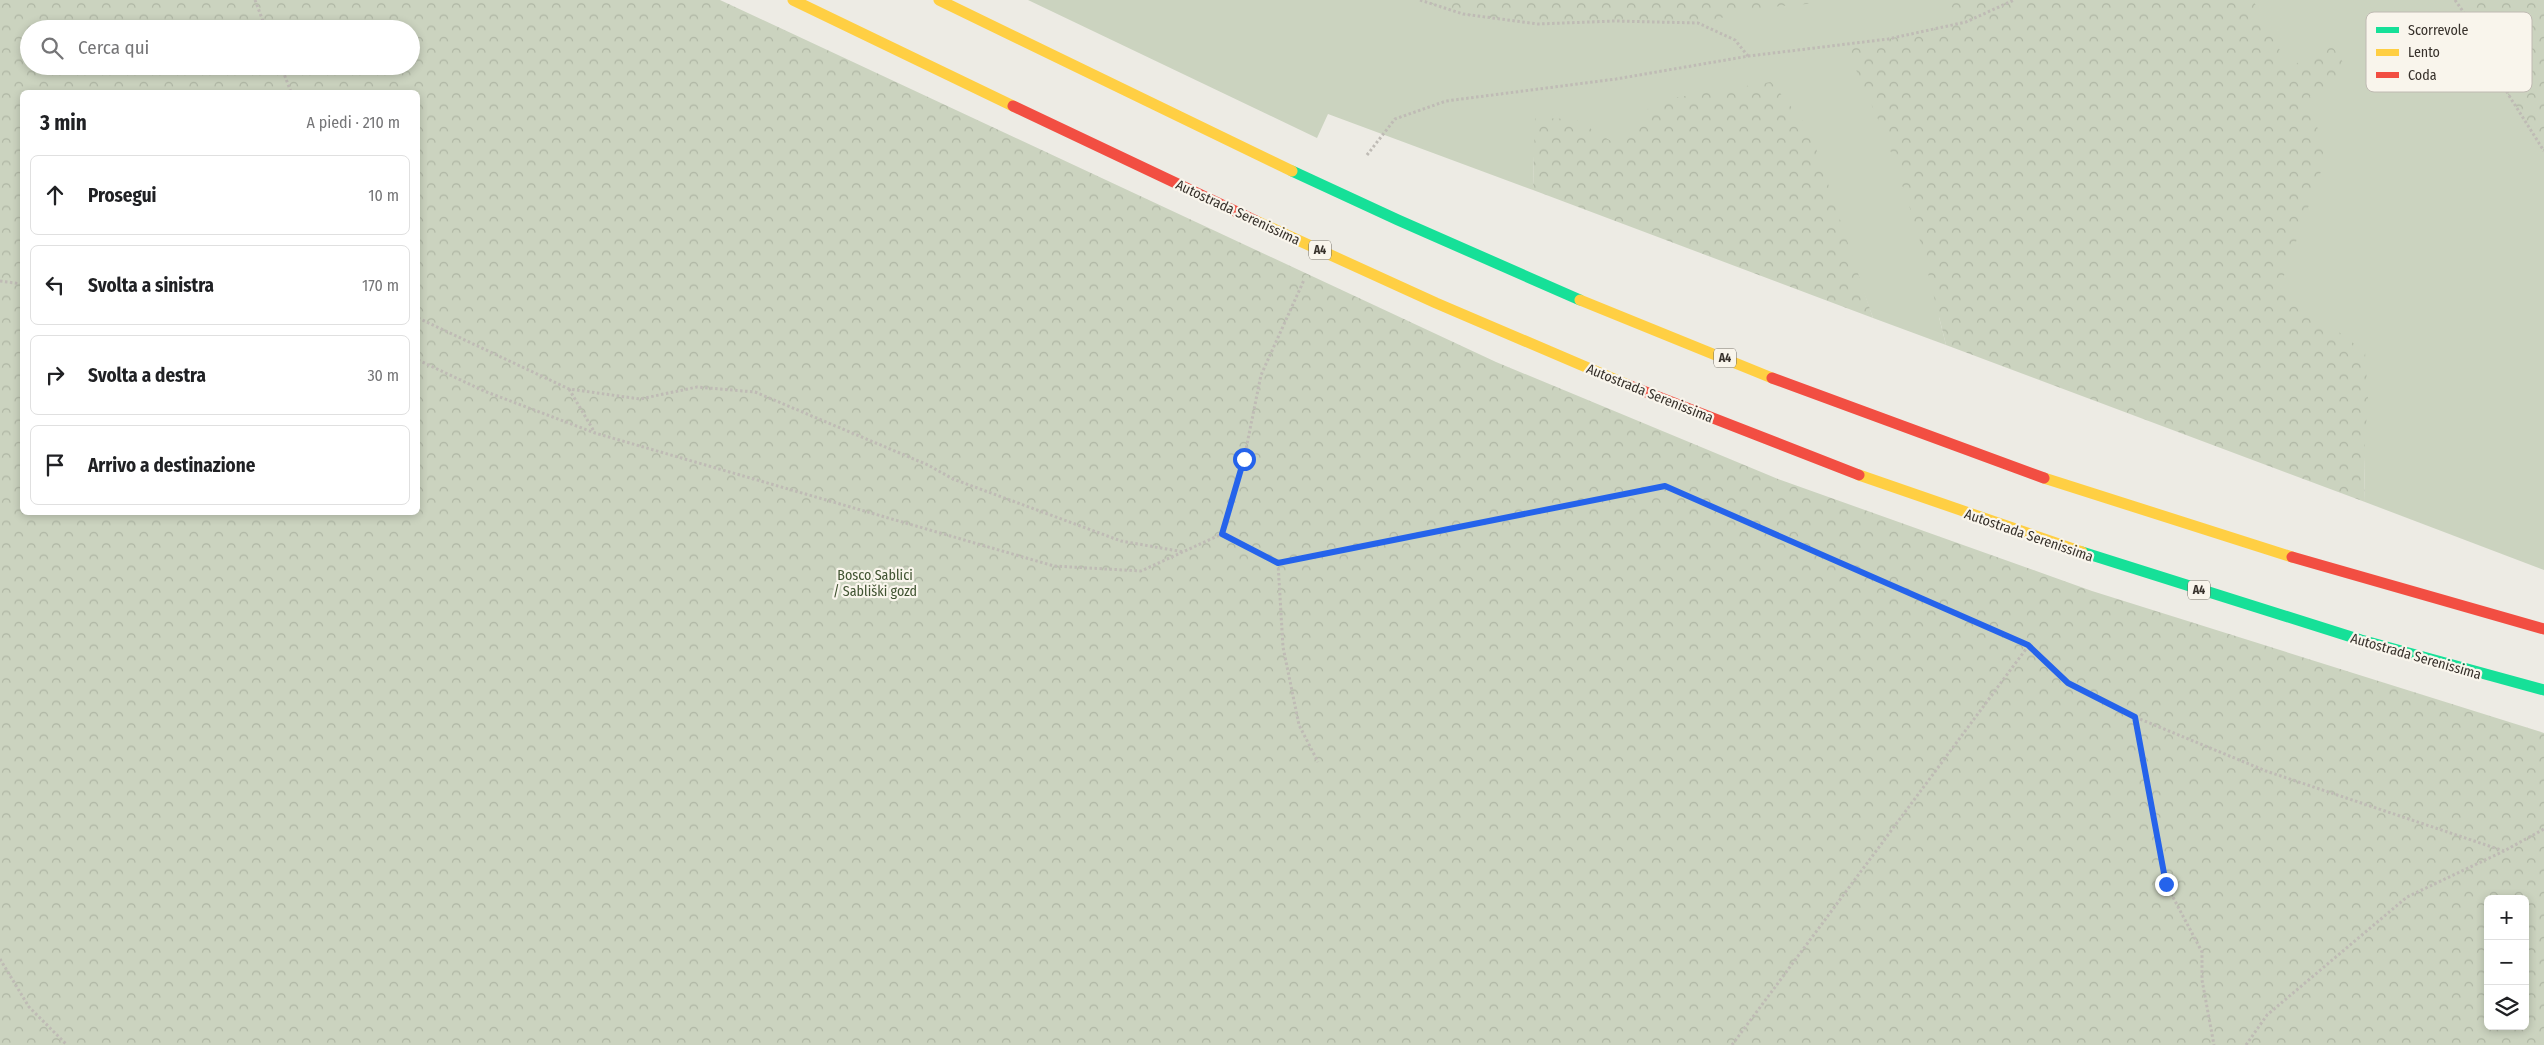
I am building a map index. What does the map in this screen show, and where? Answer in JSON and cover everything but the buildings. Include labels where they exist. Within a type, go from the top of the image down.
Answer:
[{"type":"highway","name":"Autostrada Serenissima","points":[[793,0],[1436,304],[1580,366],[1849,473],[2149,575],[2457,669],[2544,690]]},
{"type":"highway","name":"A4","points":[[939,0],[1461,249],[1601,309],[1879,419],[2170,520],[2474,612],[2544,629]]},
{"type":"path","points":[[255,0],[263,20]]},
{"type":"path","points":[[1420,0],[1463,14],[1538,24],[1615,22],[1698,23],[1735,40],[1749,56]]},
{"type":"path","points":[[1368,154],[1395,119],[1446,101],[1616,79],[1749,56],[1888,39],[1966,22],[2014,0]]},
{"type":"path","points":[[2455,0],[2463,12]]},
{"type":"path","points":[[284,75],[290,90]]},
{"type":"path","points":[[2507,92],[2544,151]]},
{"type":"path","points":[[420,361],[484,390],[595,433],[1054,566],[1141,571],[1222,534],[1244,459],[1261,375],[1304,280]]},
{"type":"path","points":[[0,281],[20,284]]},
{"type":"path","points":[[420,319],[569,389],[640,399],[698,387],[755,392],[928,465],[953,479],[1122,541],[1185,552]]},
{"type":"path","points":[[569,389],[595,433]]},
{"type":"path","points":[[1222,534],[1278,563],[1665,486],[2028,645],[2068,683],[2135,717],[2266,771],[2504,851]]},
{"type":"path","points":[[1278,563],[1283,647],[1299,725],[1318,762]]},
{"type":"path","points":[[1732,1045],[2028,645]]},
{"type":"path","points":[[2135,717],[2166,884],[2202,952],[2202,980],[2214,1045]]},
{"type":"path","points":[[2246,1045],[2267,1016],[2407,897],[2504,851],[2544,829]]},
{"type":"path","points":[[0,959],[29,1007],[67,1045]]},
{"type":"green space","name":"Bosco Sablici / Sabliški gozd","points":[[0,0],[720,0],[1496,362],[1778,479],[2092,591],[2544,733],[2544,1045],[0,1045]]},
{"type":"green space","points":[[1028,0],[2544,0],[2544,570],[2365,502],[2364,457],[1939,317],[1946,345],[1873,318],[1864,293],[1534,156],[1533,190],[1328,114],[1317,138]]},
{"type":"green space","points":[[1420,0],[1857,0],[1770,7],[1698,23],[1615,21],[1538,24],[1463,14]]},
{"type":"green space","points":[[1946,0],[2253,0],[2289,67],[2332,46],[2349,71],[2310,96],[2325,160],[2280,287],[2365,352],[2368,396],[2364,460],[2365,502],[1946,345],[1917,229],[1885,135],[1845,45],[1888,39],[1965,22]]},
{"type":"green space","points":[[2474,0],[2544,0],[2544,151],[2507,92],[2532,92],[2532,12],[2476,12]]},
{"type":"green space","points":[[1771,82],[1810,130],[1873,318],[1533,190],[1535,118],[1575,119],[1619,146],[1654,101]]},
{"type":"traffic: fast","points":[[1292,171],[1580,300]]},
{"type":"traffic: fast","points":[[2082,552],[2361,640],[2544,690]]},
{"type":"traffic: slow","points":[[793,0],[1013,106]]},
{"type":"traffic: slow","points":[[939,0],[1292,171]]},
{"type":"traffic: slow","points":[[1256,221],[1436,303],[1628,385]]},
{"type":"traffic: slow","points":[[1580,300],[1772,378]]},
{"type":"traffic: slow","points":[[1859,475],[2082,552]]},
{"type":"traffic: slow","points":[[2044,478],[2292,557]]},
{"type":"traffic: jam","points":[[1013,106],[1256,221]]},
{"type":"traffic: jam","points":[[1772,378],[2044,478]]},
{"type":"traffic: jam","points":[[1628,385],[1859,475]]},
{"type":"traffic: jam","points":[[2292,557],[2544,629]]},
{"type":"route","points":[[1244,459],[1222,534],[1243,543],[1278,563],[1665,486],[2028,645],[2068,683],[2135,717],[2166,884]]}]
